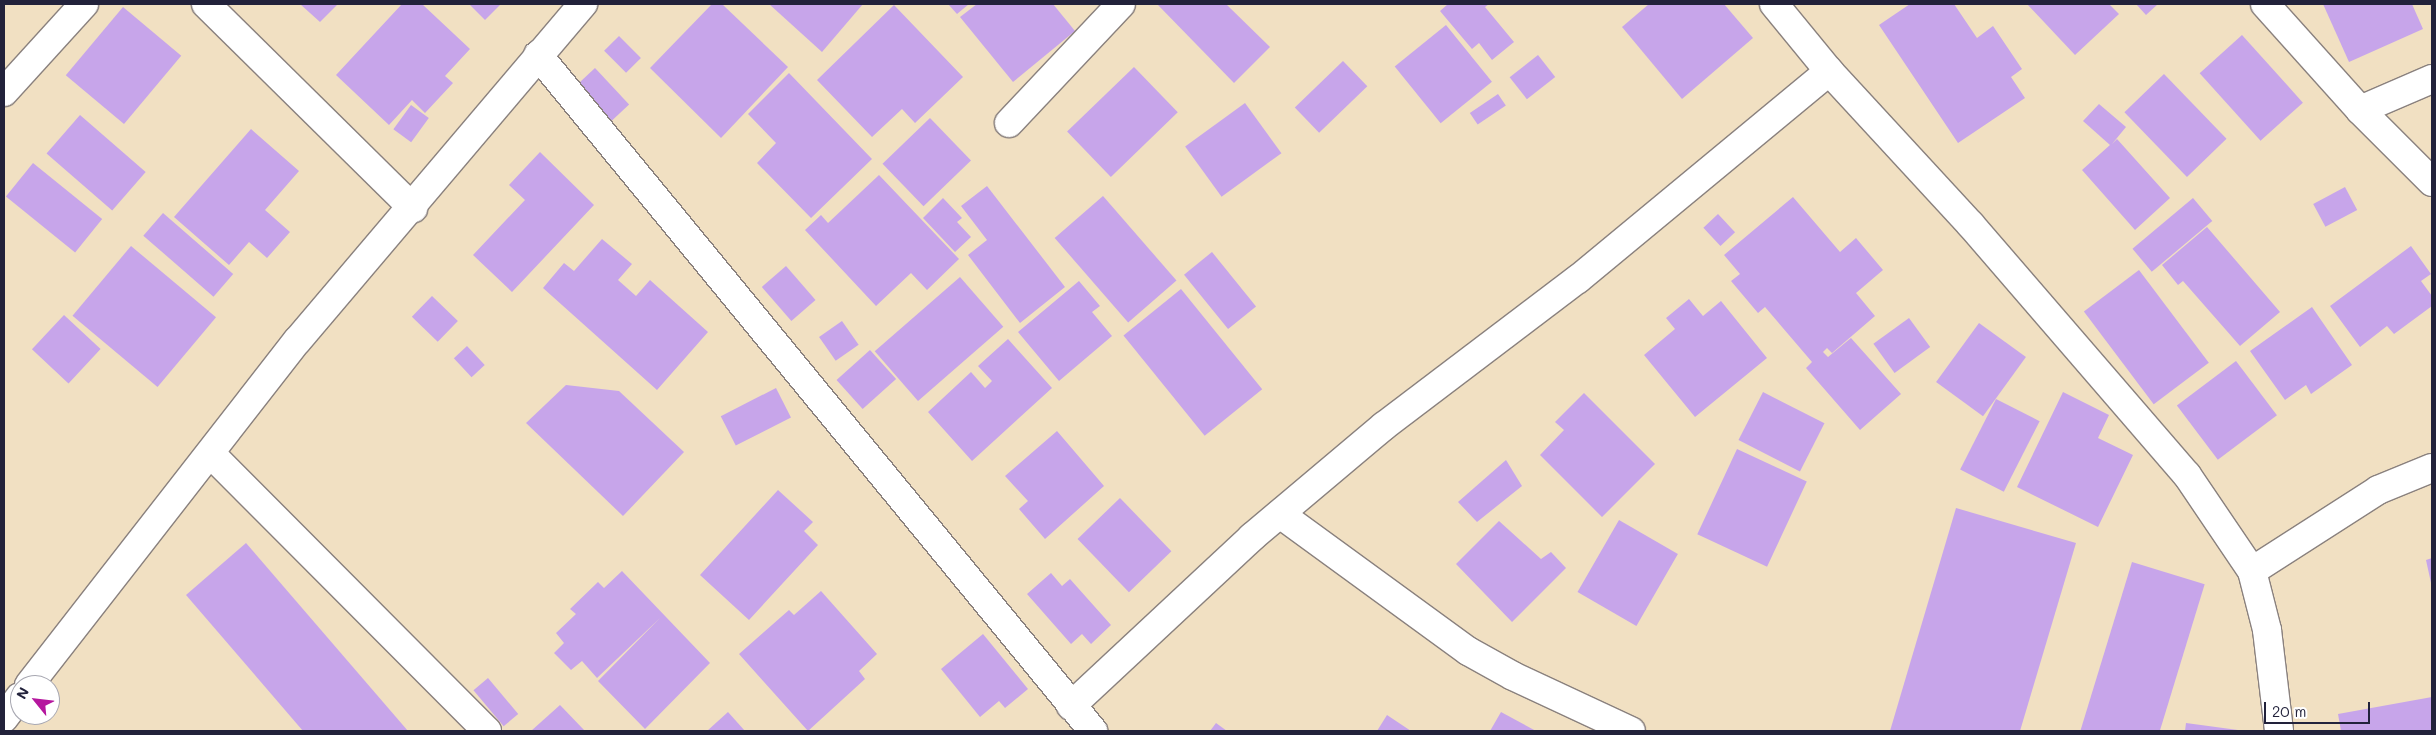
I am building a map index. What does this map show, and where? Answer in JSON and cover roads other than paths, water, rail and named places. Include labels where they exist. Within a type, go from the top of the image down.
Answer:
[{"type":"street","points":[[4,92],[84,4]]},
{"type":"street","points":[[206,4],[413,208]]},
{"type":"street","points":[[37,675],[298,340],[413,208],[538,55],[583,4]]},
{"type":"street","points":[[1009,123],[1121,4]]},
{"type":"street","points":[[1774,4],[1829,71],[1971,225],[2187,475],[2252,572],[2267,630],[2279,731]]},
{"type":"street","points":[[2265,4],[2360,110],[2432,182]]},
{"type":"street","points":[[538,55],[1093,731]]},
{"type":"street","points":[[1071,706],[1280,514],[1384,426],[1578,279],[1829,71]]},
{"type":"street","points":[[2360,110],[2432,80]]},
{"type":"street","points":[[211,454],[486,731]]},
{"type":"street","points":[[2252,572],[2378,490],[2432,468]]},
{"type":"street","points":[[1280,514],[1468,651],[1513,676],[1631,731]]}]
